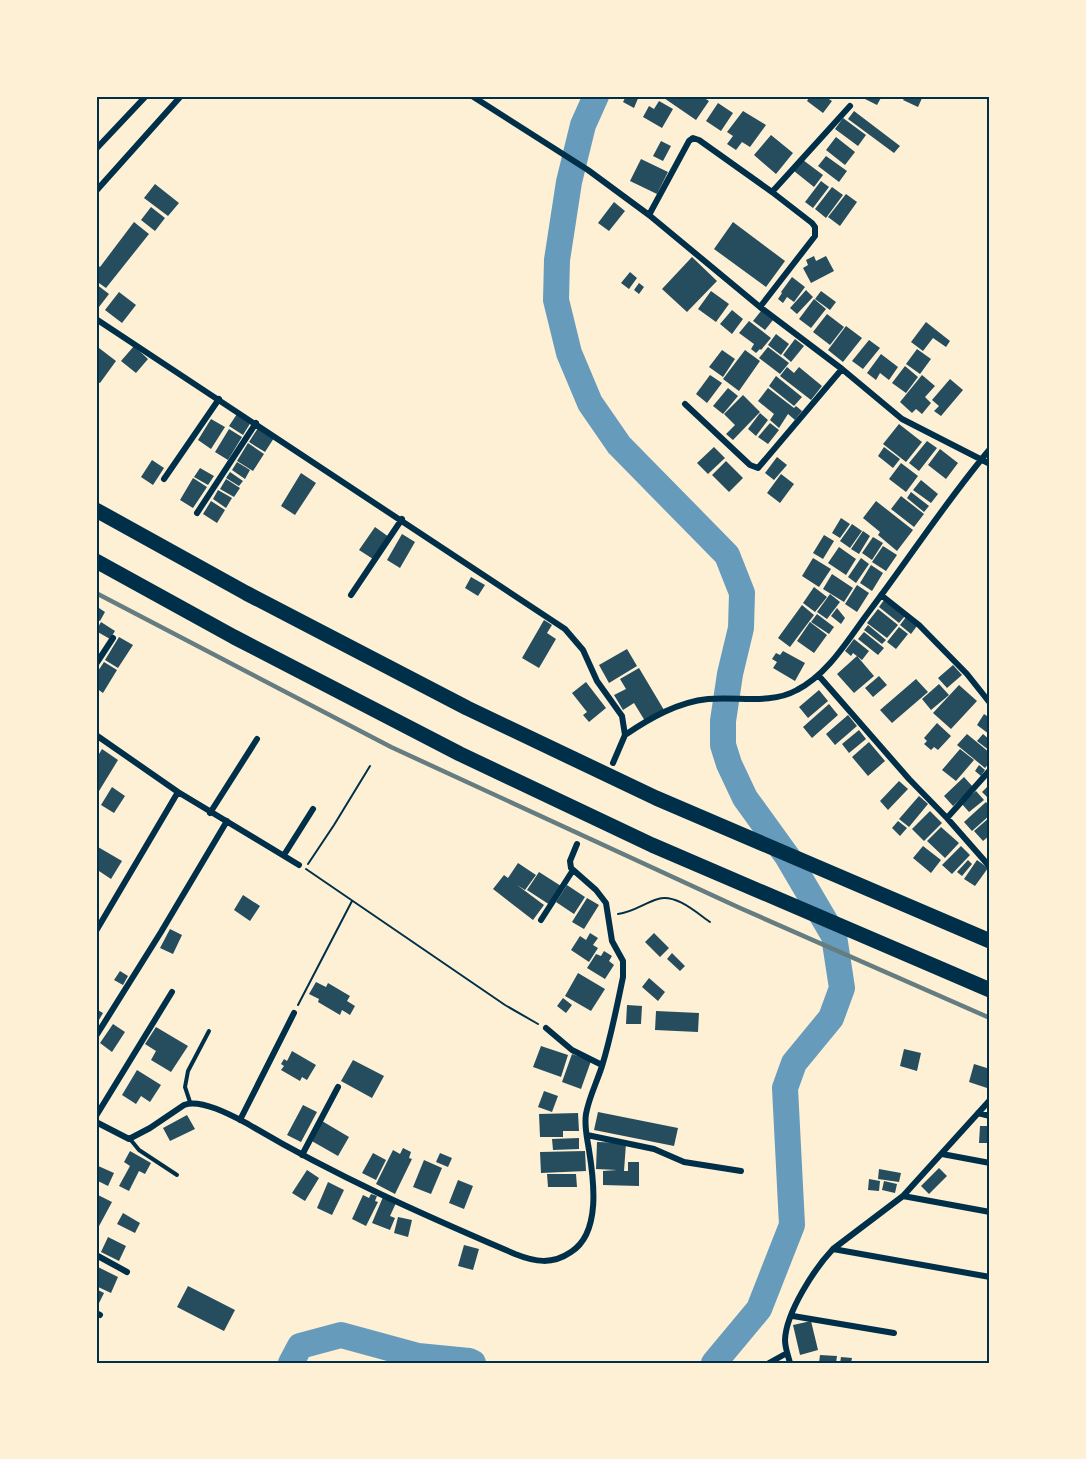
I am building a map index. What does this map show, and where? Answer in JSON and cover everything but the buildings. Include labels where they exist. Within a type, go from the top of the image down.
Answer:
[{"type":"highway","points":[[96,510],[246,593],[446,697],[656,798],[990,941]]},
{"type":"highway","points":[[96,561],[234,637],[460,754],[652,845],[990,990]]},
{"type":"street","points":[[96,149],[146,96]]},
{"type":"street","points":[[96,191],[181,96]]},
{"type":"street","points":[[472,96],[588,170],[649,215],[760,307],[842,369],[902,419],[990,464]]},
{"type":"street","points":[[772,192],[850,106]]},
{"type":"street","points":[[649,215],[689,141],[693,138],[772,192],[812,224],[816,231],[815,236],[760,307]]},
{"type":"street","points":[[96,319],[402,519],[565,629],[584,650],[597,681],[621,716],[625,735],[613,763]]},
{"type":"street","points":[[685,404],[750,465],[758,468],[842,369]]},
{"type":"street","points":[[164,479],[219,399]]},
{"type":"street","points":[[197,513],[256,423]]},
{"type":"street","points":[[625,735],[669,709],[706,699],[778,698],[797,690],[819,676],[952,496],[990,449]]},
{"type":"street","points":[[351,595],[402,519]]},
{"type":"street","points":[[881,595],[919,625],[960,667],[990,703]]},
{"type":"street","points":[[96,664],[113,638]]},
{"type":"street","points":[[819,676],[990,867]]},
{"type":"street","points":[[96,735],[210,813],[299,865]]},
{"type":"street","points":[[210,813],[257,739]]},
{"type":"street","points":[[947,818],[990,770]]},
{"type":"street","points":[[96,931],[178,792]]},
{"type":"street","points":[[284,855],[312,809]]},
{"type":"street","points":[[96,1036],[227,821]]},
{"type":"street","points":[[96,1122],[129,1139],[190,1102],[218,1110],[240,1120],[302,1155],[534,1262],[553,1261],[575,1250],[585,1238],[592,1223],[593,1212],[590,1152],[585,1125],[586,1112],[602,1065],[623,976],[622,962],[612,941],[606,903],[596,890],[573,870],[570,861],[576,844]]},
{"type":"street","points":[[541,920],[573,870]]},
{"type":"street","points":[[96,1116],[172,992]]},
{"type":"street","points":[[240,1120],[294,1013]]},
{"type":"street","points":[[546,1028],[572,1050],[602,1065]]},
{"type":"street","points":[[302,1155],[338,1087]]},
{"type":"street","points":[[790,1363],[787,1353],[787,1330],[813,1274],[833,1249],[903,1196],[990,1100]]},
{"type":"street","points":[[978,1113],[990,1116]]},
{"type":"street","points":[[586,1135],[654,1149],[684,1162],[741,1171]]},
{"type":"street","points":[[942,1154],[990,1163]]},
{"type":"street","points":[[903,1196],[990,1212]]},
{"type":"street","points":[[833,1249],[990,1277]]},
{"type":"street","points":[[96,1255],[127,1272]]},
{"type":"street","points":[[792,1316],[894,1333]]},
{"type":"street","points":[[769,1363],[787,1353]]},
{"type":"lane","points":[[190,1102],[184,1087],[188,1071],[209,1030]]},
{"type":"lane","points":[[129,1139],[139,1150],[177,1175]]},
{"type":"path","points":[[299,865],[309,863],[314,856],[369,766]]},
{"type":"path","points":[[299,865],[505,1005],[546,1028]]},
{"type":"path","points":[[609,914],[634,911],[667,897],[694,910],[710,922]]},
{"type":"path","points":[[294,1013],[352,901]]},
{"type":"waterway","points":[[596,96],[583,125],[569,182],[557,260],[556,300],[569,353],[590,403],[619,445],[727,555],[742,593],[741,628],[730,674],[723,721],[723,745],[745,798],[787,856],[834,936],[842,988],[831,1018],[794,1063],[785,1088],[792,1225],[759,1309],[714,1363]]},
{"type":"waterway","points":[[291,1363],[300,1346],[341,1335],[418,1356],[473,1363]]},
{"type":"railway","points":[[96,593],[391,747],[740,908],[990,1018]]}]
